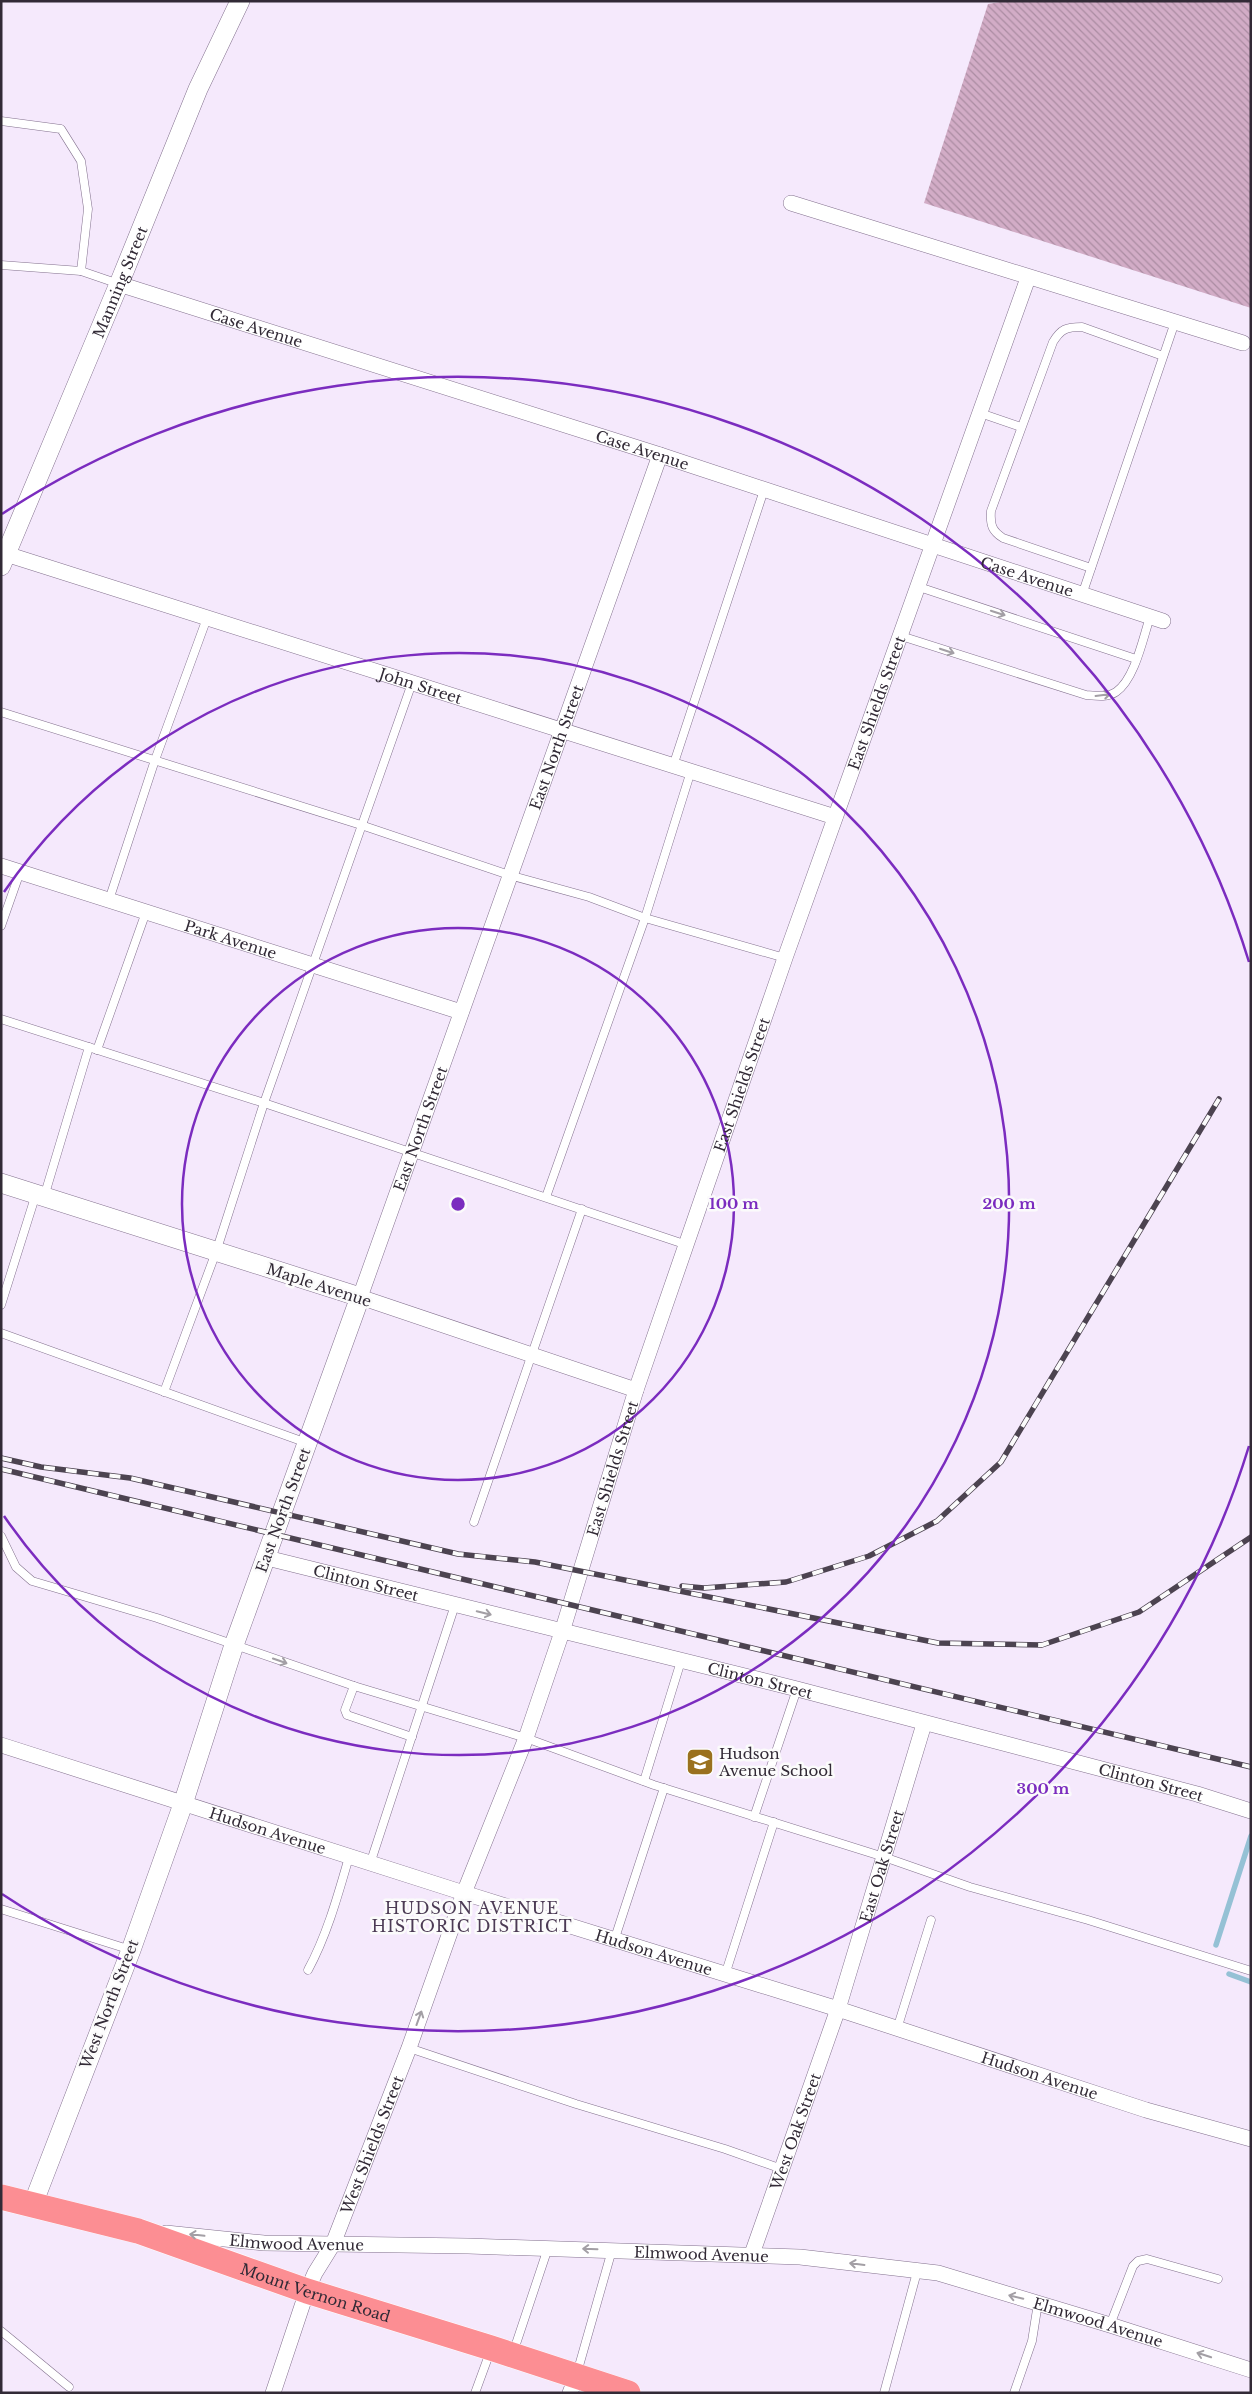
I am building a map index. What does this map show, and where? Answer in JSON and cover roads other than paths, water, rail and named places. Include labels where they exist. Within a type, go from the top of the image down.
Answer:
[{"type":"highway","name":"Mount Vernon Road","points":[[1,2197],[138,2231],[307,2292],[502,2351],[573,2384],[628,2393]]},
{"type":"street","name":"Manning Street","points":[[3,558],[119,284],[198,89],[239,3]]},
{"type":"street","points":[[791,203],[1028,278],[1243,343]]},
{"type":"street","name":"East Shields Street","points":[[464,1894],[526,1738],[562,1632],[636,1390],[784,958],[919,587],[1028,278]]},
{"type":"street","name":"Case Avenue","points":[[119,284],[660,455],[933,547],[1156,619]]},
{"type":"street","name":"East North Street","points":[[183,1804],[234,1645],[267,1558],[660,455]]},
{"type":"street","name":"John Street","points":[[3,558],[207,618],[835,817]]},
{"type":"street","name":"Park Avenue","points":[[1,866],[461,1012]]},
{"type":"street","name":"Maple Avenue","points":[[1,1183],[360,1297],[636,1390]]},
{"type":"street","name":"Clinton Street","points":[[267,1558],[797,1689],[924,1724],[1197,1794],[1251,1811]]},
{"type":"street","name":"East Oak Street","points":[[838,2010],[924,1724]]},
{"type":"street","name":"Hudson Avenue","points":[[1,1745],[464,1894],[838,2010],[1146,2110],[1251,2139]]},
{"type":"street","name":"West North Street","points":[[33,2204],[131,1950],[183,1804]]},
{"type":"street","name":"West Shields Street","points":[[273,2393],[307,2292],[315,2273],[333,2244],[409,2048],[464,1894]]},
{"type":"street","name":"West Oak Street","points":[[752,2254],[838,2010]]},
{"type":"street","name":"Elmwood Avenue","points":[[138,2231],[264,2243],[752,2254],[800,2257],[938,2274],[1110,2325],[1251,2370]]},
{"type":"lane","points":[[1,121],[61,128],[80,161],[88,209],[81,271]]},
{"type":"lane","points":[[1,265],[81,271],[119,284]]},
{"type":"lane","points":[[1082,595],[1175,322]]},
{"type":"lane","points":[[1091,568],[1003,538],[993,532],[990,522],[990,511],[1053,342],[1060,331],[1069,327],[1082,327],[1163,356]]},
{"type":"lane","points":[[980,413],[1021,428]]},
{"type":"lane","points":[[673,766],[764,490]]},
{"type":"lane","points":[[919,587],[1136,659]]},
{"type":"lane","points":[[109,900],[155,760],[207,618]]},
{"type":"lane","points":[[901,636],[1086,695],[1102,697],[1116,692],[1128,678],[1156,619]]},
{"type":"lane","points":[[164,1392],[216,1252],[264,1103],[412,683]]},
{"type":"lane","points":[[1,712],[362,825],[509,875],[589,896],[645,918],[784,958]]},
{"type":"lane","points":[[546,1197],[645,918],[690,771]]},
{"type":"lane","points":[[1,926],[20,872]]},
{"type":"lane","points":[[1,1305],[93,1049],[146,912]]},
{"type":"lane","points":[[1,1019],[264,1103],[410,1154],[546,1197],[687,1245]]},
{"type":"lane","points":[[474,1522],[582,1209]]},
{"type":"lane","points":[[1,1333],[307,1443]]},
{"type":"lane","points":[[1,1536],[16,1567],[32,1581],[157,1618],[354,1686],[526,1738],[664,1788],[884,1857],[1022,1903],[1088,1920],[1251,1971]]},
{"type":"lane","points":[[370,1864],[455,1605]]},
{"type":"lane","points":[[644,1781],[681,1661]]},
{"type":"lane","points":[[354,1686],[345,1710],[347,1715],[412,1737]]},
{"type":"lane","points":[[754,1817],[797,1689]]},
{"type":"lane","points":[[614,1940],[664,1788]]},
{"type":"lane","points":[[725,1975],[774,1822]]},
{"type":"lane","points":[[308,1970],[315,1957],[338,1895],[349,1857]]},
{"type":"lane","points":[[1,1909],[131,1950]]},
{"type":"lane","points":[[897,2029],[931,1920]]},
{"type":"lane","points":[[409,2048],[576,2104],[782,2169]]},
{"type":"lane","points":[[476,2393],[502,2351],[548,2248]]},
{"type":"lane","points":[[573,2384],[612,2250]]},
{"type":"lane","points":[[1110,2325],[1132,2266],[1138,2261],[1147,2260],[1218,2279]]},
{"type":"lane","points":[[884,2393],[917,2272]]},
{"type":"lane","points":[[1014,2393],[1032,2341],[1038,2303]]},
{"type":"lane","points":[[1,2331],[69,2387]]},
{"type":"waterway","points":[[1216,1945],[1251,1836]]},
{"type":"waterway","points":[[1229,1974],[1251,1982]]},
{"type":"railway","points":[[682,1586],[704,1588],[786,1582],[869,1556],[937,1521],[1001,1462],[1219,1099]]},
{"type":"railway","points":[[1,1458],[41,1467],[130,1478],[458,1554],[535,1562],[938,1643],[1042,1645],[1139,1612],[1251,1537]]},
{"type":"railway","points":[[1,1469],[1251,1767]]},
{"type":"place","name":"Hudson Avenue School","points":[[700,1762]]},
{"type":"district","name":"HUDSON AVENUE HISTORIC DISTRICT","points":[[472,1917]]}]
